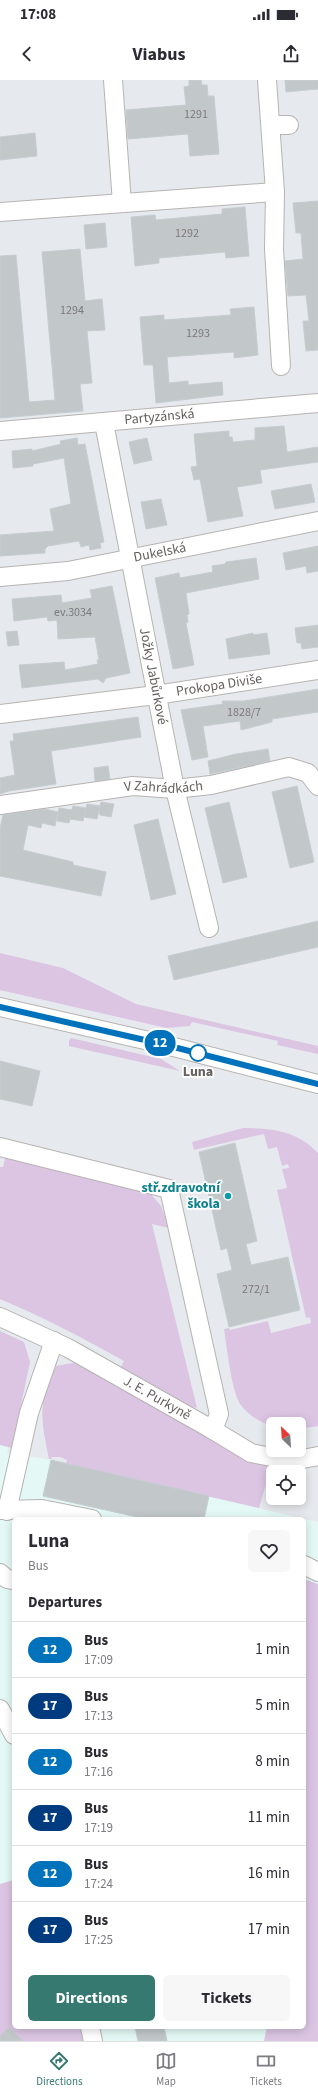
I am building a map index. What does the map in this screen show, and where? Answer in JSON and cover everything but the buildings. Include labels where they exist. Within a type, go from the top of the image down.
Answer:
[{"type":"street","points":[[113,80],[122,203]]},
{"type":"street","points":[[267,80],[275,192],[274,249],[281,366]]},
{"type":"street","points":[[270,125],[289,125]]},
{"type":"street","points":[[0,212],[275,192]]},
{"type":"street","name":"Partyzánská","points":[[0,431],[318,403]]},
{"type":"street","name":"Jožky Jabůrkové","points":[[104,423],[129,560],[175,789],[209,928]]},
{"type":"street","name":"Dukelská","points":[[0,577],[68,571],[318,521]]},
{"type":"street","name":"Prokopa Diviše","points":[[0,714],[156,695],[318,670]]},
{"type":"street","name":"V Zahrádkách","points":[[0,805],[133,786],[175,789],[211,786],[289,767],[308,773],[318,786]]},
{"type":"street","points":[[0,1007],[158,1043],[318,1084]]},
{"type":"street","points":[[0,1147],[169,1189],[218,1414],[213,1430]]},
{"type":"street","name":"J. E. Purkyně","points":[[0,1317],[54,1341],[213,1430],[251,1453],[292,1461],[318,1456]]},
{"type":"street","points":[[54,1341],[29,1413],[4,1510],[42,1509],[82,1517]]},
{"type":"street","points":[[306,1566],[318,1572]]},
{"type":"street","points":[[0,1573],[7,1579],[12,1580]]},
{"type":"street","points":[[0,1709],[12,1731]]},
{"type":"street","points":[[90,2029],[93,2041]]},
{"type":"shaded area","points":[[0,953],[63,968],[136,1004],[318,1046],[318,1054],[277,1045],[278,1041],[192,1022],[190,1026],[166,1028],[0,990]]},
{"type":"shaded area","points":[[71,1038],[161,1059],[180,1071],[69,1046],[69,1041]]},
{"type":"shaded area","points":[[243,1128],[264,1129],[293,1135],[302,1140],[318,1153],[318,1426],[306,1428],[306,1417],[266,1417],[266,1423],[258,1420],[241,1406],[234,1387],[224,1329],[229,1328],[230,1330],[268,1321],[271,1333],[311,1323],[310,1317],[306,1318],[277,1190],[287,1188],[282,1169],[289,1168],[288,1164],[282,1166],[277,1147],[268,1149],[264,1134],[194,1150],[192,1142]]},
{"type":"shaded area","points":[[6,1154],[149,1192],[161,1206],[169,1228],[152,1224],[197,1408],[189,1406],[121,1367],[124,1361],[109,1352],[47,1320],[0,1299],[0,1167],[3,1167]]},
{"type":"shaded area","points":[[0,1331],[24,1342],[30,1362],[12,1448],[0,1445]]},
{"type":"shaded area","points":[[78,1362],[171,1414],[233,1453],[247,1460],[266,1466],[266,1484],[259,1508],[66,1464],[67,1460],[60,1457],[52,1457],[49,1459],[42,1412],[46,1391],[56,1366]]},
{"type":"shaded area","points":[[0,1445],[8,1447],[7,1453],[51,1460],[296,1517],[12,1517],[12,2029],[306,2029],[306,1519],[318,1522],[318,2041],[0,2041]]},
{"type":"shaded area","points":[[306,1580],[318,1584],[318,2041],[264,2041],[267,2029],[306,2029]]},
{"type":"shaded area","points":[[12,1881],[12,2029],[80,2029],[83,2041],[0,2041],[0,1884]]},
{"type":"bus line","name":"12","points":[[0,1007],[158,1043],[318,1084]]},
{"type":"place","name":"Luna","points":[[198,1053]]},
{"type":"place","name":"stř.zdravotní škola","points":[[228,1196]]}]
